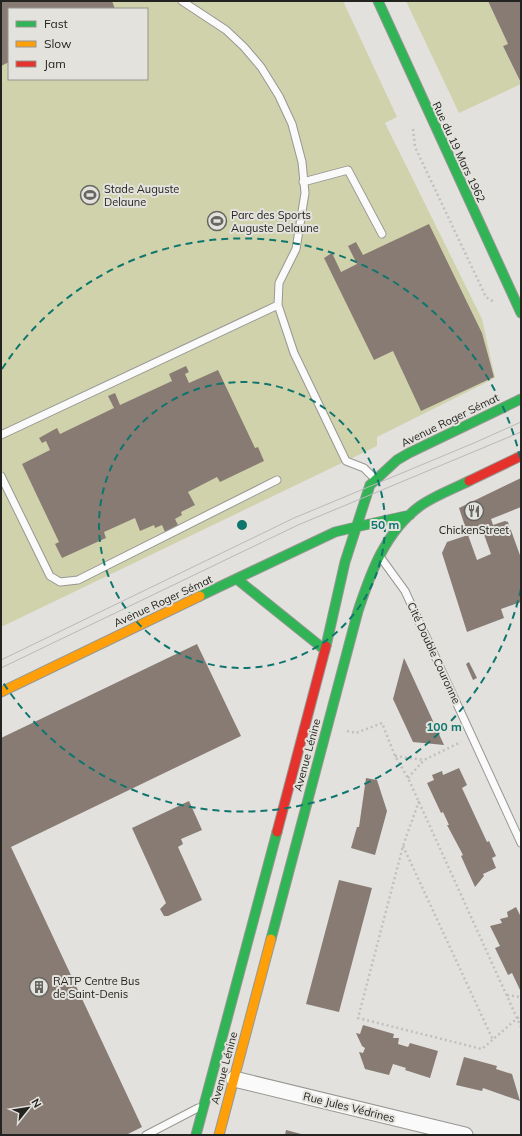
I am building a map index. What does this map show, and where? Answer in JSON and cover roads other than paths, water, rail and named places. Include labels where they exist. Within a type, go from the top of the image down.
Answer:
[{"type":"main road","name":"Rue du 19 Mars 1962","points":[[378,1],[521,313]]},
{"type":"main road","name":"Avenue Roger Sémat","points":[[1,692],[238,580],[335,532],[356,527],[370,485],[397,460],[521,399]]},
{"type":"main road","name":"Avenue Lénine","points":[[219,1135],[358,611],[371,571],[378,555],[399,526],[420,506],[521,456]]},
{"type":"main road","name":"Avenue Roger Sémat","points":[[335,532],[364,503]]},
{"type":"main road","points":[[356,527],[410,515]]},
{"type":"main road","name":"Avenue Lénine","points":[[196,1135],[325,650],[345,562],[356,527]]},
{"type":"main road","points":[[238,580],[325,650]]},
{"type":"street","name":"Rue Jules Védrines","points":[[234,1078],[464,1135]]},
{"type":"lane","points":[[182,1],[226,30],[261,67],[279,96],[292,124],[302,162],[305,193],[296,248],[279,283],[278,305],[294,353],[346,461],[364,468],[375,479]]},
{"type":"lane","points":[[303,182],[348,170],[382,234]]},
{"type":"lane","points":[[1,435],[278,305]]},
{"type":"lane","points":[[1,476],[50,576],[60,582],[78,580],[277,480]]},
{"type":"lane","name":"Cité Double Couronne","points":[[378,555],[405,591],[521,843]]},
{"type":"lane","points":[[146,1135],[204,1106]]},
{"type":"tram line","points":[[1,660],[294,518],[521,422]]},
{"type":"tram line","points":[[1,668],[298,525],[521,432]]},
{"type":"place","name":"Stade Auguste Delaune","points":[[90,195]]},
{"type":"place","name":"Parc des Sports Auguste Delaune","points":[[217,221]]},
{"type":"place","name":"ChickenStreet","points":[[474,511]]},
{"type":"place","name":"RATP Centre Bus de Saint-Denis","points":[[39,987]]}]
